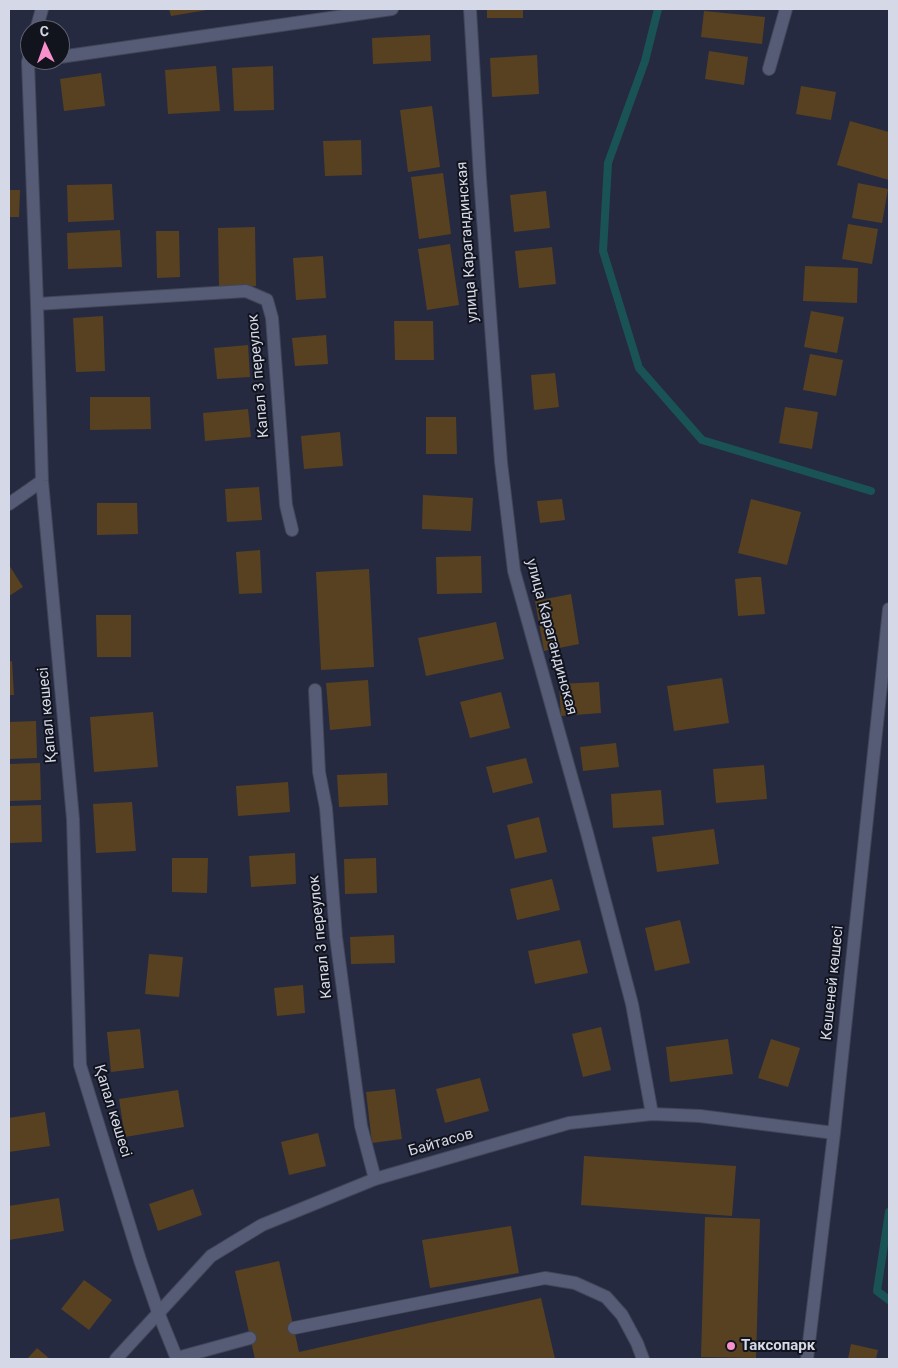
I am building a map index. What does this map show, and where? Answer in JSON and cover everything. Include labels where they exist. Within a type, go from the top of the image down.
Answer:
[{"type":"street","points":[[70,56],[392,9]]},
{"type":"street","name":"улица Карагандинская","points":[[470,9],[480,178],[501,462],[514,571],[587,833],[632,1004],[652,1114]]},
{"type":"street","points":[[769,69],[786,9]]},
{"type":"street","name":"Қапал көшесі","points":[[32,70],[42,481],[73,819],[80,1065],[140,1260],[177,1359]]},
{"type":"street","name":"Капал 3 переулок","points":[[37,304],[246,291],[266,300],[272,318],[286,505],[292,530]]},
{"type":"street","points":[[9,504],[42,481]]},
{"type":"street","name":"Көшеней көшесі","points":[[806,1359],[834,1133],[889,609]]},
{"type":"street","name":"Капал 3 переулок","points":[[315,690],[319,772],[326,808],[336,937],[360,1126],[375,1180]]},
{"type":"street","name":"Байтасов","points":[[116,1359],[211,1256],[262,1225],[375,1180],[569,1123],[652,1114],[700,1116],[834,1133]]},
{"type":"street","points":[[294,1328],[545,1278],[575,1283],[606,1297],[622,1314],[643,1359]]},
{"type":"street","points":[[177,1359],[250,1338]]},
{"type":"building","points":[[169,9],[207,9],[207,10],[171,16]]},
{"type":"building","points":[[487,9],[523,9],[523,18],[487,18]]},
{"type":"building","points":[[704,11],[765,17],[762,44],[701,37]]},
{"type":"building","points":[[430,35],[431,61],[373,64],[372,38]]},
{"type":"building","points":[[709,51],[748,57],[744,85],[705,79]]},
{"type":"building","points":[[537,55],[539,94],[492,97],[490,58]]},
{"type":"building","points":[[216,66],[220,111],[168,114],[165,70]]},
{"type":"building","points":[[273,66],[274,110],[234,111],[232,68]]},
{"type":"building","points":[[101,73],[105,106],[64,111],[60,79]]},
{"type":"building","points":[[801,86],[836,92],[831,120],[796,114]]},
{"type":"building","points":[[432,106],[440,167],[408,172],[400,110]]},
{"type":"building","points":[[850,121],[889,132],[889,180],[837,165]]},
{"type":"building","points":[[361,140],[362,175],[325,176],[323,141]]},
{"type":"building","points":[[443,173],[451,234],[419,239],[411,177]]},
{"type":"building","points":[[858,183],[888,189],[882,223],[852,218]]},
{"type":"building","points":[[112,184],[114,220],[68,222],[67,185]]},
{"type":"building","points":[[9,190],[20,190],[19,217],[9,217]]},
{"type":"building","points":[[546,191],[550,228],[514,232],[510,195]]},
{"type":"building","points":[[848,224],[878,229],[872,264],[842,259]]},
{"type":"building","points":[[255,227],[256,286],[219,287],[218,228]]},
{"type":"building","points":[[120,230],[122,267],[68,269],[67,233]]},
{"type":"building","points":[[156,231],[179,231],[180,277],[157,278]]},
{"type":"building","points":[[450,244],[459,305],[427,310],[418,249]]},
{"type":"building","points":[[552,247],[556,284],[519,288],[515,251]]},
{"type":"building","points":[[323,256],[326,298],[296,300],[293,258]]},
{"type":"building","points":[[805,266],[858,268],[857,303],[803,301]]},
{"type":"building","points":[[811,311],[844,317],[837,353],[804,347]]},
{"type":"building","points":[[103,316],[105,371],[76,372],[73,318]]},
{"type":"building","points":[[394,321],[433,321],[434,360],[395,360]]},
{"type":"building","points":[[326,335],[328,364],[295,366],[292,338]]},
{"type":"building","points":[[248,345],[250,377],[217,379],[214,348]]},
{"type":"building","points":[[810,354],[843,360],[836,396],[803,390]]},
{"type":"building","points":[[555,373],[559,407],[534,410],[531,375]]},
{"type":"building","points":[[90,397],[150,397],[151,429],[90,430]]},
{"type":"building","points":[[785,407],[818,412],[812,449],[779,443]]},
{"type":"building","points":[[248,409],[251,437],[205,441],[203,413]]},
{"type":"building","points":[[426,417],[456,417],[457,454],[426,454]]},
{"type":"building","points":[[340,432],[343,466],[304,469],[301,436]]},
{"type":"building","points":[[259,487],[262,520],[227,522],[225,489]]},
{"type":"building","points":[[423,495],[473,498],[471,531],[422,529]]},
{"type":"building","points":[[562,499],[565,520],[540,523],[537,501]]},
{"type":"building","points":[[751,499],[801,512],[787,565],[738,553]]},
{"type":"building","points":[[97,503],[137,503],[138,534],[97,535]]},
{"type":"building","points":[[260,550],[262,593],[239,594],[236,552]]},
{"type":"building","points":[[481,556],[482,593],[437,594],[436,557]]},
{"type":"building","points":[[9,565],[23,587],[9,596]]},
{"type":"building","points":[[369,569],[374,667],[321,670],[316,572]]},
{"type":"building","points":[[761,577],[765,614],[738,616],[735,579]]},
{"type":"building","points":[[571,594],[579,644],[544,651],[535,601]]},
{"type":"building","points":[[96,615],[131,615],[131,657],[97,657]]},
{"type":"building","points":[[496,622],[504,659],[426,676],[418,638]]},
{"type":"building","points":[[12,661],[14,695],[9,695],[9,662]]},
{"type":"building","points":[[722,678],[729,723],[674,731],[667,686]]},
{"type":"building","points":[[368,680],[371,726],[330,730],[326,683]]},
{"type":"building","points":[[599,682],[601,713],[561,716],[559,684]]},
{"type":"building","points":[[501,692],[510,728],[470,738],[460,702]]},
{"type":"building","points":[[153,712],[158,767],[94,772],[90,717]]},
{"type":"building","points":[[36,721],[37,758],[9,759],[9,722]]},
{"type":"building","points":[[616,743],[619,767],[583,771],[580,747]]},
{"type":"building","points":[[526,758],[533,783],[493,793],[486,767]]},
{"type":"building","points":[[40,763],[41,800],[9,801],[9,764]]},
{"type":"building","points":[[764,765],[767,799],[716,803],[713,769]]},
{"type":"building","points":[[387,773],[388,805],[339,807],[337,775]]},
{"type":"building","points":[[288,782],[290,812],[238,816],[236,786]]},
{"type":"building","points":[[661,790],[664,825],[613,828],[611,794]]},
{"type":"building","points":[[132,802],[136,851],[96,853],[93,804]]},
{"type":"building","points":[[41,805],[42,842],[9,843],[9,806]]},
{"type":"building","points":[[539,817],[547,852],[515,859],[507,825]]},
{"type":"building","points":[[714,829],[719,864],[657,872],[652,837]]},
{"type":"building","points":[[295,853],[296,884],[251,887],[249,856]]},
{"type":"building","points":[[172,858],[208,858],[207,893],[172,892]]},
{"type":"building","points":[[376,858],[377,893],[345,894],[344,859]]},
{"type":"building","points":[[552,879],[560,910],[517,920],[510,889]]},
{"type":"building","points":[[680,920],[690,963],[655,971],[645,928]]},
{"type":"building","points":[[394,935],[395,963],[351,964],[350,937]]},
{"type":"building","points":[[580,940],[588,973],[535,984],[528,951]]},
{"type":"building","points":[[149,954],[183,957],[179,997],[145,994]]},
{"type":"building","points":[[303,985],[305,1013],[277,1016],[274,988]]},
{"type":"building","points":[[601,1027],[611,1070],[583,1077],[572,1034]]},
{"type":"building","points":[[140,1029],[144,1068],[111,1072],[107,1032]]},
{"type":"building","points":[[728,1039],[733,1074],[670,1082],[666,1047]]},
{"type":"building","points":[[771,1039],[800,1048],[788,1087],[758,1078]]},
{"type":"building","points":[[480,1078],[489,1111],[445,1123],[436,1089]]},
{"type":"building","points":[[395,1089],[402,1139],[372,1143],[366,1092]]},
{"type":"building","points":[[178,1090],[184,1127],[125,1137],[119,1099]]},
{"type":"building","points":[[45,1112],[50,1146],[9,1152],[9,1118]]},
{"type":"building","points":[[318,1133],[326,1166],[289,1175],[281,1142]]},
{"type":"building","points":[[584,1156],[736,1166],[732,1216],[581,1205]]},
{"type":"building","points":[[193,1189],[202,1215],[158,1231],[149,1204]]},
{"type":"building","points":[[59,1198],[64,1231],[9,1240],[9,1206]]},
{"type":"building","points":[[705,1217],[760,1219],[756,1358],[701,1357]]},
{"type":"building","points":[[511,1226],[519,1273],[430,1288],[422,1240]]},
{"type":"building","points":[[279,1261],[299,1352],[541,1298],[555,1359],[255,1359],[235,1271]]},
{"type":"building","points":[[84,1280],[112,1300],[89,1330],[61,1309]]},
{"type":"building","points":[[851,1344],[878,1350],[876,1359],[848,1359]]},
{"type":"building","points":[[37,1348],[50,1359],[27,1359]]},
{"type":"waterway","points":[[658,9],[645,61],[608,163],[603,251],[639,368],[702,440],[871,491]]},
{"type":"waterway","points":[[889,1212],[877,1291],[889,1300]]},
{"type":"place","name":"Таксопарк","points":[[731,1346]]}]
